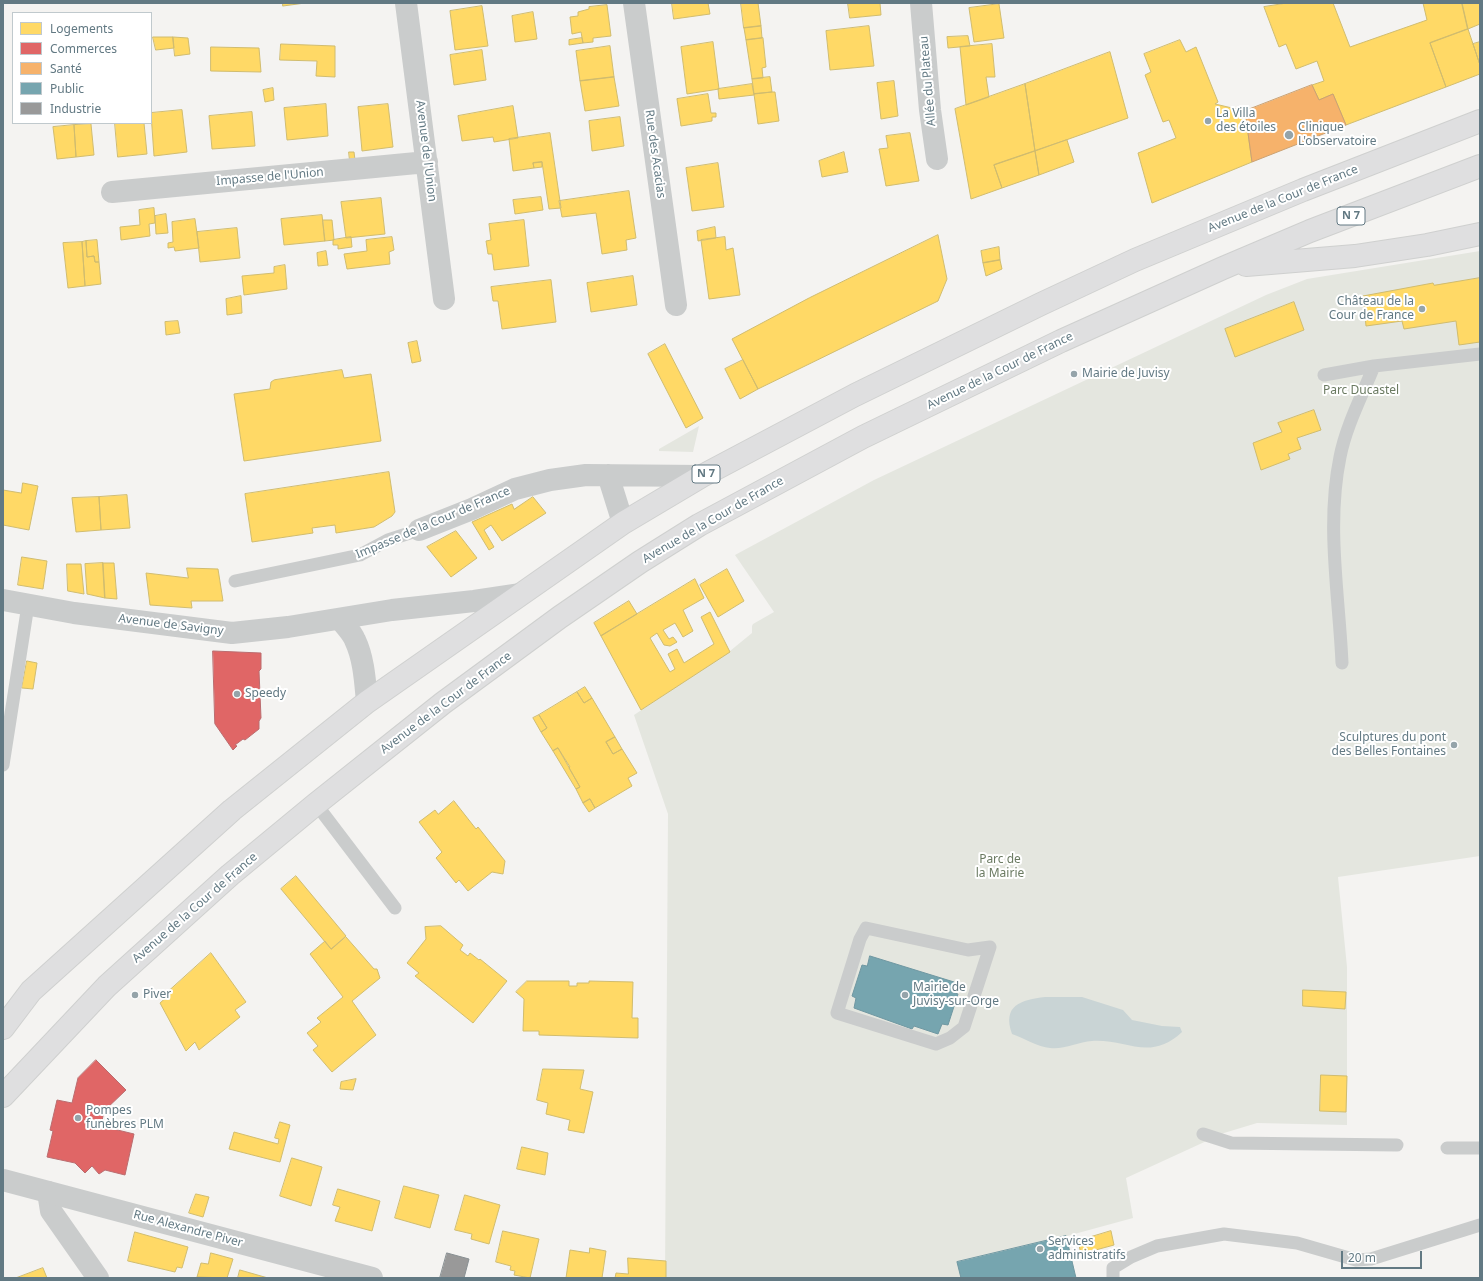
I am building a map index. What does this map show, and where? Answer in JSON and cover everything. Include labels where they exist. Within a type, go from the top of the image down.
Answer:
[{"type":"main road","name":"Avenue de la Cour de France","points":[[3,1028],[32,991],[232,810],[367,702],[457,641],[521,594],[623,523],[702,476],[855,395],[1135,260],[1303,190],[1480,121]]},
{"type":"main road","name":"Avenue de la Cour de France","points":[[3,1096],[107,986],[230,876],[316,804],[443,703],[554,621],[640,562],[699,526],[863,437],[1061,341],[1223,268],[1310,231],[1480,166]]},
{"type":"main road","points":[[1223,268],[1355,256],[1426,245],[1480,234]]},
{"type":"street","name":"Avenue de l'Union","points":[[406,3],[444,299]]},
{"type":"street","name":"Rue des Acacias","points":[[634,3],[676,305]]},
{"type":"street","name":"Allée du Plateau","points":[[921,3],[930,110],[937,159]]},
{"type":"street","name":"Impasse de l'Union","points":[[112,192],[427,162]]},
{"type":"street","name":"Impasse de la Cour de France","points":[[419,530],[472,509],[515,489],[550,480],[586,475],[702,476]]},
{"type":"street","points":[[608,475],[623,523]]},
{"type":"street","name":"Avenue de la Cour de France","points":[[340,619],[392,610],[474,602],[521,594]]},
{"type":"street","name":"Avenue de Savigny","points":[[3,600],[74,613],[232,633],[340,619]]},
{"type":"street","points":[[340,619],[354,638],[360,651],[367,702]]},
{"type":"street","name":"Avenue de la Cour de France","points":[[3,1008],[32,991]]},
{"type":"street","name":"Rue Alexandre Piver","points":[[3,1180],[372,1278]]},
{"type":"street","points":[[48,1192],[51,1211],[98,1278]]},
{"type":"lane","points":[[1324,375],[1374,366],[1480,354]]},
{"type":"lane","points":[[1342,663],[1340,616],[1334,551],[1333,499],[1340,456],[1351,423],[1374,366]]},
{"type":"lane","name":"Impasse de la Cour de France","points":[[235,581],[360,556],[388,540],[419,530]]},
{"type":"lane","points":[[3,765],[28,605]]},
{"type":"lane","points":[[316,804],[395,908]]},
{"type":"lane","points":[[866,928],[968,950],[990,947],[964,1027],[950,1038],[936,1044],[836,1013],[860,940],[866,928]]},
{"type":"lane","points":[[1203,1134],[1231,1142],[1397,1145]]},
{"type":"lane","points":[[1447,1148],[1480,1148]]},
{"type":"lane","points":[[1113,1278],[1113,1268],[1131,1257],[1157,1246],[1224,1234],[1297,1243],[1356,1260],[1371,1259],[1480,1225]]},
{"type":"green space","name":"Parc de la Mairie","points":[[1480,251],[1480,856],[1338,877],[1347,967],[1347,1125],[1257,1123],[1224,1133],[1126,1178],[1133,1218],[1067,1236],[1076,1278],[665,1278],[668,814],[634,715],[730,651],[752,633],[753,624],[774,612],[735,555],[874,480],[1266,295],[1307,279]]},
{"type":"green space","points":[[699,426],[693,452],[659,451],[659,449]]},
{"type":"shaded area","points":[[1045,997],[1082,997],[1123,1010],[1132,1020],[1162,1026],[1180,1027],[1182,1032],[1170,1041],[1159,1046],[1149,1048],[1105,1041],[1092,1041],[1060,1048],[1050,1048],[1012,1034],[1010,1016],[1012,1010],[1021,1002]]},
{"type":"building: Logements","points":[[283,3],[305,3],[283,6]]},
{"type":"building: Logements","points":[[672,3],[708,3],[710,14],[674,19]]},
{"type":"building: Logements","points":[[741,3],[758,3],[761,26],[744,28]]},
{"type":"building: Logements","points":[[848,3],[880,3],[881,15],[850,18]]},
{"type":"building: Logements","points":[[1287,3],[1333,3],[1350,47],[1427,20],[1423,3],[1462,3],[1468,29],[1430,43],[1446,87],[1346,125],[1333,94],[1319,100],[1312,85],[1324,81],[1317,61],[1296,69],[1286,44],[1279,47],[1264,7]]},
{"type":"building: Logements","points":[[1462,3],[1480,3],[1480,24],[1468,29]]},
{"type":"building: Logements","points":[[999,4],[1004,38],[974,42],[969,8]]},
{"type":"building: Logements","points":[[607,5],[611,36],[593,38],[593,42],[583,43],[581,32],[572,34],[570,17],[578,16],[578,12],[589,9],[589,7]]},
{"type":"building: Logements","points":[[482,6],[488,46],[455,50],[450,11]]},
{"type":"building: Logements","points":[[533,12],[537,39],[515,42],[512,16]]},
{"type":"building: Logements","points":[[761,26],[762,38],[746,40],[744,28]]},
{"type":"building: Logements","points":[[869,26],[874,66],[830,70],[826,31]]},
{"type":"building: Logements","points":[[1468,29],[1480,65],[1480,74],[1446,87],[1430,43]]},
{"type":"building: Logements","points":[[968,36],[970,46],[948,48],[947,37]]},
{"type":"building: Logements","points":[[153,37],[173,37],[174,48],[156,50]]},
{"type":"building: Logements","points":[[173,37],[188,38],[190,54],[175,56]]},
{"type":"building: Logements","points":[[582,38],[583,43],[569,45],[569,40]]},
{"type":"building: Logements","points":[[763,38],[766,67],[762,68],[763,78],[752,79],[746,40]]},
{"type":"building: Logements","name":"La Villa des étoiles","points":[[1180,40],[1186,52],[1196,47],[1218,102],[1215,104],[1245,111],[1252,162],[1152,203],[1138,153],[1176,138],[1169,120],[1163,122],[1145,75],[1151,72],[1144,54]]},
{"type":"building: Logements","points":[[713,42],[719,89],[687,94],[681,47]]},
{"type":"building: Logements","points":[[1480,42],[1480,65],[1473,44]]},
{"type":"building: Logements","points":[[281,44],[335,46],[335,77],[316,76],[317,61],[280,60]]},
{"type":"building: Logements","points":[[992,44],[995,77],[986,77],[989,97],[966,105],[960,47]]},
{"type":"building: Logements","points":[[610,46],[614,77],[580,81],[576,51]]},
{"type":"building: Logements","points":[[211,47],[259,48],[261,72],[211,71]]},
{"type":"building: Logements","points":[[482,50],[486,80],[454,85],[450,55]]},
{"type":"building: Logements","points":[[1110,52],[1128,118],[1035,151],[1025,84]]},
{"type":"building: Logements","points":[[614,77],[619,106],[585,111],[580,81]]},
{"type":"building: Logements","points":[[770,77],[772,92],[754,94],[752,79]]},
{"type":"building: Logements","points":[[894,81],[898,116],[881,119],[877,83]]},
{"type":"building: Logements","points":[[752,84],[754,95],[719,99],[718,89]]},
{"type":"building: Logements","points":[[1025,84],[1035,151],[994,165],[1002,188],[971,199],[955,109]]},
{"type":"building: Logements","points":[[273,88],[274,100],[265,102],[263,90]]},
{"type":"building: Logements","points":[[775,92],[779,121],[758,124],[754,94]]},
{"type":"building: Logements","points":[[708,94],[711,113],[716,113],[716,117],[712,117],[712,121],[681,126],[677,99]]},
{"type":"building: Logements","points":[[326,104],[328,136],[287,140],[284,108]]},
{"type":"building: Logements","points":[[388,104],[393,147],[362,151],[358,107]]},
{"type":"building: Logements","points":[[513,106],[518,138],[494,142],[493,137],[462,141],[458,116]]},
{"type":"building: Logements","points":[[182,110],[187,152],[154,156],[152,113]]},
{"type":"building: Logements","points":[[252,112],[255,146],[212,149],[209,116]]},
{"type":"building: Logements","points":[[620,117],[624,146],[592,151],[589,121]]},
{"type":"building: Logements","points":[[91,124],[94,155],[76,157],[74,125]]},
{"type":"building: Logements","points":[[115,124],[144,124],[147,154],[118,157]]},
{"type":"building: Logements","points":[[74,125],[76,157],[57,159],[53,127]]},
{"type":"building: Logements","points":[[550,133],[561,208],[549,209],[542,162],[533,163],[534,168],[513,171],[509,139]]},
{"type":"building: Logements","points":[[910,133],[919,181],[886,186],[879,149],[888,148],[886,136]]},
{"type":"building: Logements","points":[[1067,140],[1074,162],[1039,175],[1035,151]]},
{"type":"building: Logements","points":[[1035,151],[1039,175],[1002,188],[994,165]]},
{"type":"building: Logements","points":[[349,152],[354,152],[355,160],[350,161]]},
{"type":"building: Logements","points":[[844,152],[848,172],[822,177],[819,161]]},
{"type":"building: Logements","points":[[542,162],[542,167],[534,168],[533,163]]},
{"type":"building: Logements","points":[[718,163],[724,207],[692,211],[686,168]]},
{"type":"building: Logements","points":[[629,191],[636,238],[626,240],[627,250],[602,254],[596,213],[562,217],[559,201]]},
{"type":"building: Logements","points":[[541,197],[543,210],[515,214],[513,200]]},
{"type":"building: Logements","points":[[381,198],[385,234],[346,238],[341,202]]},
{"type":"building: Logements","points":[[154,208],[155,223],[149,224],[150,236],[121,240],[120,227],[140,225],[139,210]]},
{"type":"building: Logements","points":[[166,214],[168,233],[156,234],[155,216]]},
{"type":"building: Logements","points":[[322,215],[325,241],[284,245],[281,219]]},
{"type":"building: Logements","points":[[195,219],[199,248],[175,251],[174,247],[168,248],[168,243],[173,242],[172,222]]},
{"type":"building: Logements","points":[[323,220],[332,220],[334,240],[325,241]]},
{"type":"building: Logements","points":[[524,220],[529,266],[494,270],[492,254],[488,254],[486,241],[491,240],[489,224]]},
{"type":"building: Logements","points":[[715,227],[716,238],[698,241],[697,231]]},
{"type":"building: Logements","points":[[237,228],[240,258],[200,262],[197,232]]},
{"type":"building: Logements","points":[[938,235],[947,279],[938,301],[758,389],[732,339],[809,298]]},
{"type":"building: Logements","points":[[351,237],[352,247],[338,249],[338,245],[333,245],[333,240]]},
{"type":"building: Logements","points":[[392,237],[394,250],[389,252],[390,264],[347,269],[344,254],[367,251],[366,240]]},
{"type":"building: Logements","points":[[725,237],[726,250],[733,248],[740,295],[709,299],[701,240]]},
{"type":"building: Logements","points":[[97,240],[99,262],[95,262],[94,256],[87,257],[86,241]]},
{"type":"building: Logements","points":[[86,241],[87,257],[94,256],[95,262],[99,262],[101,284],[85,286],[82,242]]},
{"type":"building: Logements","points":[[82,242],[85,286],[68,288],[63,243]]},
{"type":"building: Logements","points":[[999,247],[1000,260],[983,263],[981,251]]},
{"type":"building: Logements","points":[[326,251],[328,265],[318,266],[317,253]]},
{"type":"building: Logements","points":[[1000,260],[1002,269],[986,276],[983,263]]},
{"type":"building: Logements","points":[[285,265],[287,289],[244,295],[242,276],[274,273],[274,267]]},
{"type":"building: Logements","points":[[633,276],[637,305],[591,312],[587,283]]},
{"type":"building: Logements","name":"Château de la Cour de France","points":[[1480,278],[1480,342],[1459,345],[1456,321],[1404,329],[1402,321],[1366,326],[1363,296],[1433,283],[1434,285]]},
{"type":"building: Logements","points":[[551,280],[556,322],[502,329],[498,301],[493,301],[491,287]]},
{"type":"building: Logements","points":[[241,296],[242,313],[227,315],[226,299]]},
{"type":"building: Logements","points":[[1294,302],[1304,330],[1235,357],[1225,329]]},
{"type":"building: Logements","points":[[178,321],[180,333],[166,335],[165,322]]},
{"type":"building: Logements","points":[[417,341],[421,361],[412,363],[408,343]]},
{"type":"building: Logements","points":[[665,344],[703,418],[686,428],[648,354]]},
{"type":"building: Logements","points":[[743,360],[758,389],[740,399],[725,369]]},
{"type":"building: Logements","points":[[342,370],[344,378],[371,374],[381,441],[244,461],[234,394],[270,389],[271,382],[274,380]]},
{"type":"building: Logements","points":[[1314,410],[1321,430],[1297,438],[1301,449],[1288,454],[1290,459],[1261,470],[1253,443],[1282,432],[1278,423]]},
{"type":"building: Logements","points":[[389,472],[395,512],[392,516],[374,527],[336,533],[335,525],[312,528],[313,533],[252,542],[245,494]]},
{"type":"building: Logements","points":[[23,483],[38,486],[29,530],[3,525],[3,490],[21,493]]},
{"type":"building: Logements","points":[[127,495],[130,528],[101,530],[99,497]]},
{"type":"building: Logements","points":[[99,497],[101,530],[76,532],[72,498]]},
{"type":"building: Logements","points":[[533,497],[546,513],[502,541],[491,525],[484,530],[494,547],[489,550],[472,522],[512,504],[514,509]]},
{"type":"building: Logements","points":[[456,531],[477,558],[451,577],[427,547]]},
{"type":"building: Logements","points":[[22,557],[47,561],[43,589],[18,585]]},
{"type":"building: Logements","points":[[103,563],[105,598],[87,594],[85,564]]},
{"type":"building: Logements","points":[[103,563],[114,563],[117,599],[105,598]]},
{"type":"building: Logements","points":[[67,564],[81,564],[84,594],[68,591]]},
{"type":"building: Logements","points":[[187,568],[218,569],[223,601],[191,601],[192,608],[150,605],[146,573],[188,578]]},
{"type":"building: Logements","points":[[727,569],[744,601],[718,617],[700,585]]},
{"type":"building: Logements","points":[[695,579],[704,598],[683,610],[693,631],[683,637],[675,623],[663,630],[669,639],[673,637],[677,642],[670,646],[664,645],[657,633],[650,638],[670,672],[675,669],[668,654],[677,649],[684,663],[714,644],[701,617],[710,612],[730,652],[641,710],[601,636]]},
{"type":"building: Logements","points":[[629,601],[637,614],[601,636],[594,623]]},
{"type":"building: Logements","points":[[27,661],[37,663],[33,689],[22,688]]},
{"type":"building: Logements","points":[[585,687],[592,698],[584,703],[577,692]]},
{"type":"building: Logements","points":[[577,692],[584,703],[592,698],[615,737],[606,742],[613,754],[622,749],[637,773],[628,778],[632,786],[595,808],[590,799],[583,803],[576,789],[580,787],[569,768],[570,767],[558,748],[553,751],[541,732],[547,728],[539,715]]},
{"type":"building: Logements","points":[[539,715],[547,728],[541,732],[533,718]]},
{"type":"building: Logements","points":[[615,737],[622,749],[613,754],[606,742]]},
{"type":"building: Logements","points":[[558,748],[580,787],[576,789],[553,751]]},
{"type":"building: Logements","points":[[590,799],[595,808],[589,812],[583,803]]},
{"type":"building: Logements","points":[[454,801],[476,829],[478,827],[505,861],[503,874],[492,872],[468,891],[459,880],[456,883],[436,858],[442,852],[419,822],[435,810],[438,814]]},
{"type":"building: Logements","points":[[296,876],[346,936],[331,949],[281,889]]},
{"type":"building: Logements","points":[[441,926],[463,945],[460,950],[468,956],[470,953],[479,960],[480,959],[507,981],[473,1023],[415,976],[419,973],[407,963],[426,939],[425,927]]},
{"type":"building: Logements","points":[[346,937],[374,969],[377,969],[380,978],[352,1001],[376,1035],[332,1072],[313,1050],[318,1046],[307,1033],[321,1022],[317,1018],[343,997],[310,954],[325,941],[331,949]]},
{"type":"building: Logements","points":[[211,953],[246,1002],[235,1010],[240,1017],[199,1050],[195,1042],[186,1051],[160,1003],[170,994],[169,991]]},
{"type":"building: Logements","points":[[527,981],[569,981],[569,986],[577,986],[577,983],[589,983],[589,981],[633,982],[632,1018],[638,1018],[638,1038],[539,1035],[539,1031],[523,1031],[524,999],[516,992]]},
{"type":"building: Logements","points":[[1303,990],[1346,992],[1345,1009],[1303,1006]]},
{"type":"building: Logements","points":[[543,1069],[584,1070],[580,1089],[593,1092],[584,1133],[568,1130],[570,1120],[546,1114],[548,1103],[537,1100]]},
{"type":"building: Logements","points":[[1321,1075],[1347,1076],[1346,1112],[1320,1111]]},
{"type":"building: Logements","points":[[356,1079],[353,1090],[340,1089],[341,1082]]},
{"type":"building: Logements","points":[[280,1122],[290,1125],[280,1162],[229,1149],[234,1132],[278,1144],[279,1139],[275,1138]]},
{"type":"building: Logements","points":[[522,1147],[548,1153],[545,1175],[517,1169]]},
{"type":"building: Logements","points":[[292,1158],[322,1167],[311,1206],[280,1196]]},
{"type":"building: Logements","points":[[404,1186],[439,1195],[430,1228],[395,1218]]},
{"type":"building: Logements","points":[[338,1189],[380,1201],[372,1231],[335,1221],[340,1207],[333,1205]]},
{"type":"building: Logements","points":[[196,1194],[209,1197],[203,1217],[189,1213]]},
{"type":"building: Logements","points":[[465,1195],[500,1205],[489,1244],[471,1239],[472,1234],[455,1230]]},
{"type":"building: Logements","points":[[503,1231],[539,1239],[530,1278],[514,1275],[515,1271],[510,1270],[511,1266],[496,1262]]},
{"type":"building: Logements","points":[[1111,1231],[1114,1245],[1081,1254],[1078,1241]]},
{"type":"building: Logements","points":[[135,1232],[188,1247],[182,1268],[177,1267],[175,1272],[128,1261]]},
{"type":"building: Logements","points":[[590,1248],[606,1251],[602,1278],[566,1278],[570,1250],[589,1253]]},
{"type":"building: Logements","points":[[211,1253],[233,1259],[227,1278],[197,1277],[201,1263],[208,1264]]},
{"type":"building: Logements","points":[[628,1258],[666,1261],[666,1278],[615,1278],[616,1273],[628,1274]]},
{"type":"building: Logements","points":[[43,1268],[47,1278],[16,1278]]},
{"type":"building: Logements","points":[[240,1270],[268,1278],[238,1278]]},
{"type":"building: Commerces","name":"Speedy","points":[[213,651],[261,653],[261,669],[259,671],[261,718],[259,721],[259,729],[245,740],[243,739],[235,745],[237,746],[233,750],[215,724]]},
{"type":"building: Commerces","name":"Pompes funèbres PLM","points":[[96,1060],[126,1090],[104,1111],[101,1126],[134,1134],[125,1175],[105,1170],[99,1174],[92,1166],[85,1173],[75,1163],[47,1157],[53,1131],[50,1130],[57,1100],[72,1103],[78,1078]]},
{"type":"building: Santé","points":[[1312,85],[1319,100],[1333,94],[1346,125],[1252,162],[1245,111]]},
{"type":"building: Public","name":"Mairie de Juvisy-sur-Orge","points":[[870,956],[954,982],[952,992],[958,994],[948,1025],[942,1024],[938,1034],[914,1026],[912,1029],[854,1008],[856,998],[852,996],[862,965],[867,966]]},
{"type":"building: Public","name":"Services administratifs","points":[[1066,1236],[1076,1278],[961,1278],[957,1262]]},
{"type":"building: Industrie","points":[[447,1253],[469,1259],[464,1278],[440,1278]]},
{"type":"place","name":"La Villa des étoiles","points":[[1208,121]]},
{"type":"place","name":"Clinique L'observatoire","points":[[1289,135]]},
{"type":"place","name":"Château de la Cour de France","points":[[1422,309]]},
{"type":"place","name":"Mairie de Juvisy","points":[[1074,374]]},
{"type":"place","name":"Speedy","points":[[237,694]]},
{"type":"place","name":"Sculptures du pont des Belles Fontaines","points":[[1454,745]]},
{"type":"place","name":"Piver","points":[[135,995]]},
{"type":"place","name":"Mairie de Juvisy-sur-Orge","points":[[905,995]]},
{"type":"place","name":"Pompes funèbres PLM","points":[[78,1118]]},
{"type":"place","name":"Services administratifs","points":[[1040,1249]]},
{"type":"park label","name":"Parc Ducastel","points":[[1361,391]]}]
